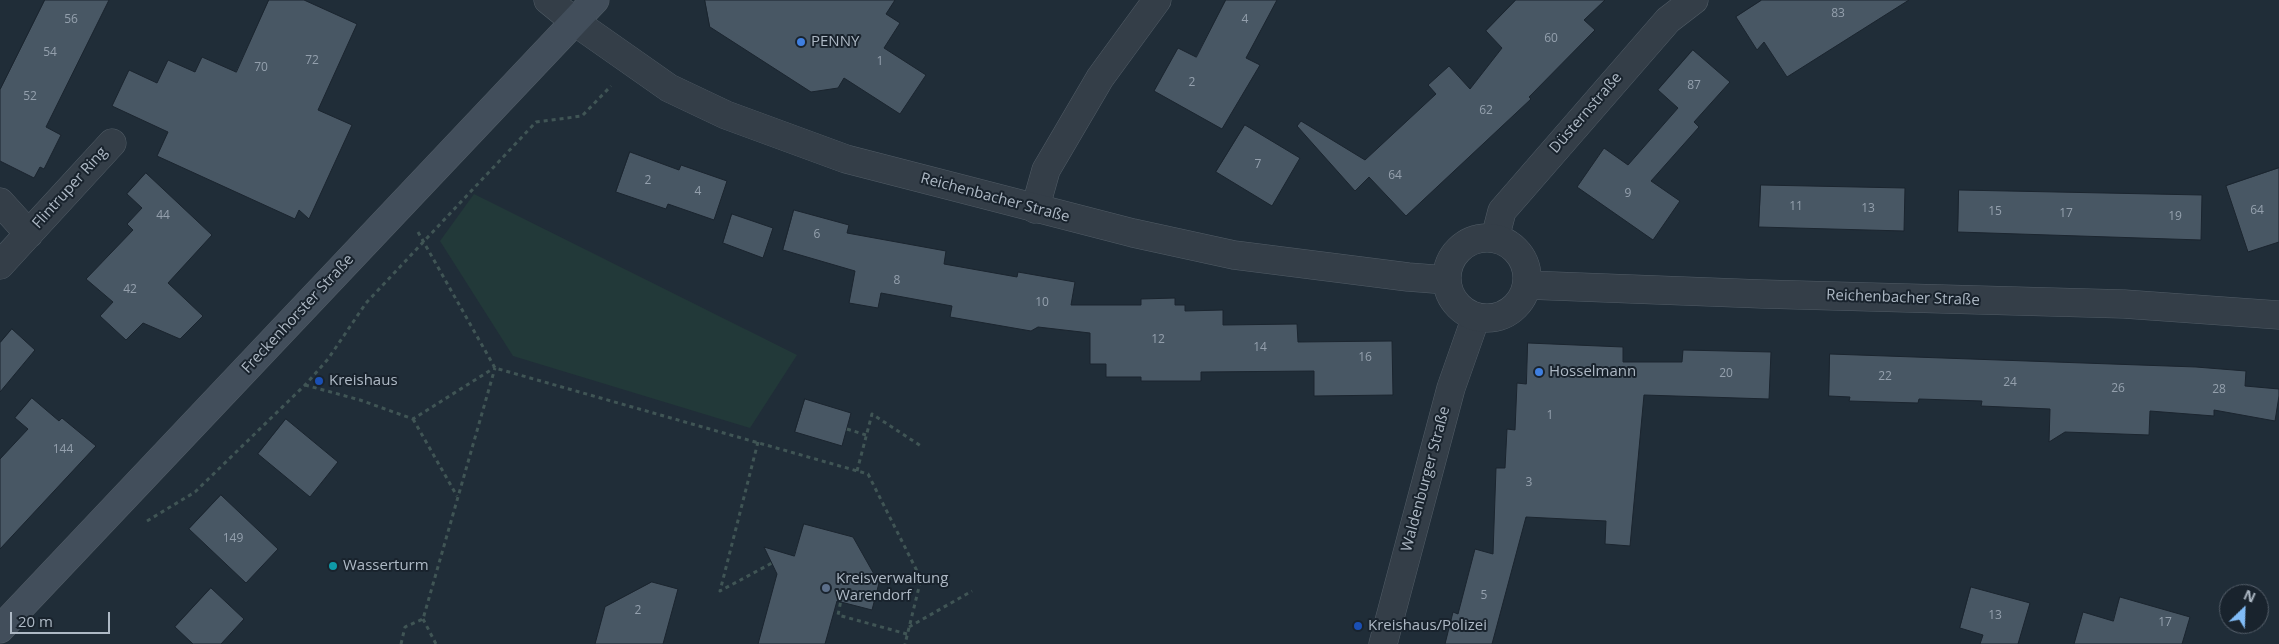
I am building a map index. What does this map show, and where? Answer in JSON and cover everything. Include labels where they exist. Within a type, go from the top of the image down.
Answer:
[{"type":"main road","name":"Freckenhorster Straße","points":[[0,629],[595,0]]},
{"type":"street","name":"Reichenbacher Straße","points":[[548,0],[575,22],[669,88],[726,114],[846,158],[1035,209],[1234,255],[1408,277],[1447,280]]},
{"type":"street","points":[[1035,209],[1046,170],[1100,78],[1157,0]]},
{"type":"street","name":"Düsternstraße","points":[[1494,238],[1502,211],[1668,20],[1694,0]]},
{"type":"street","name":"Flintruper Ring","points":[[0,264],[112,143]]},
{"type":"street","name":"Flintruper Ring","points":[[0,202],[29,234]]},
{"type":"street","points":[[1494,238],[1509,244],[1520,254],[1526,267],[1527,284],[1520,300],[1509,312],[1489,318],[1476,317],[1465,312],[1456,304],[1450,293],[1447,280],[1450,261],[1460,248],[1476,239],[1494,238]]},
{"type":"street","name":"Reichenbacher Straße","points":[[1527,284],[1762,294],[2124,304],[2279,315]]},
{"type":"street","name":"Waldenburger Straße","points":[[1383,644],[1451,388],[1476,317]]},
{"type":"path","points":[[139,526],[195,492],[305,385],[328,359],[366,303],[536,122],[582,116],[632,63]]},
{"type":"path","points":[[403,202],[423,244],[495,368],[868,474],[921,579],[905,644]]},
{"type":"path","points":[[413,419],[495,368]]},
{"type":"path","points":[[436,644],[423,619],[495,368]]},
{"type":"path","points":[[305,385],[360,400],[413,419],[458,497]]},
{"type":"path","points":[[857,471],[872,414],[921,446]]},
{"type":"path","points":[[847,429],[866,436]]},
{"type":"path","points":[[758,442],[720,591],[772,563]]},
{"type":"path","points":[[909,627],[972,591]]},
{"type":"path","points":[[842,596],[838,615],[907,634]]},
{"type":"path","points":[[401,644],[405,628],[423,619]]},
{"type":"green space","points":[[474,194],[797,355],[750,428],[513,356],[440,241]]},
{"type":"building","points":[[45,0],[109,0],[46,127],[61,135],[44,169],[40,167],[34,178],[0,161],[0,90]]},
{"type":"building","points":[[269,0],[304,0],[357,24],[318,110],[352,125],[309,219],[299,210],[295,219],[157,156],[168,132],[112,106],[129,70],[157,83],[168,60],[195,72],[202,57],[236,72]]},
{"type":"building","name":"PENNY","points":[[705,0],[895,0],[886,14],[900,23],[884,48],[926,75],[900,114],[844,78],[838,88],[811,92],[710,27]]},
{"type":"building","points":[[1226,0],[1277,0],[1246,58],[1260,65],[1222,129],[1154,91],[1178,48],[1196,57]]},
{"type":"building","points":[[1516,0],[1605,0],[1584,20],[1595,30],[1529,97],[1531,99],[1406,216],[1369,177],[1355,191],[1297,126],[1301,121],[1365,160],[1436,94],[1428,85],[1449,66],[1470,89],[1502,48],[1486,31]]},
{"type":"building","points":[[1762,0],[1909,0],[1787,77],[1764,42],[1757,50],[1736,17]]},
{"type":"building","points":[[1693,50],[1730,82],[1694,122],[1699,127],[1651,181],[1680,201],[1653,240],[1577,187],[1604,148],[1628,165],[1678,108],[1658,90]]},
{"type":"building","points":[[1245,125],[1300,158],[1272,206],[1216,172]]},
{"type":"building","points":[[630,152],[679,170],[681,165],[727,181],[714,220],[668,204],[666,209],[616,192]]},
{"type":"building","points":[[2279,168],[2279,242],[2248,252],[2226,186]]},
{"type":"building","points":[[146,173],[212,235],[168,283],[203,316],[180,339],[143,323],[126,340],[100,316],[113,302],[86,279],[133,230],[127,224],[142,208],[127,194]]},
{"type":"building","points":[[1761,185],[1905,188],[1904,231],[1759,227]]},
{"type":"building","points":[[1959,190],[2202,195],[2201,240],[1958,232]]},
{"type":"building","points":[[794,210],[849,225],[847,233],[946,251],[944,264],[1017,277],[1018,272],[1075,282],[1071,305],[1141,305],[1141,299],[1175,298],[1175,305],[1185,305],[1185,311],[1223,310],[1223,325],[1297,324],[1298,342],[1392,341],[1393,395],[1314,396],[1314,371],[1201,372],[1201,381],[1141,381],[1141,377],[1106,377],[1106,364],[1090,364],[1090,333],[1038,327],[1031,331],[950,317],[952,306],[881,293],[878,308],[849,303],[855,271],[783,250]]},
{"type":"building","points":[[732,214],[773,228],[763,258],[723,243]]},
{"type":"building","points":[[12,329],[35,350],[0,392],[0,343]]},
{"type":"building","points":[[1528,343],[1623,347],[1623,362],[1682,362],[1683,350],[1771,352],[1769,399],[1644,395],[1630,546],[1605,544],[1606,521],[1526,517],[1492,644],[1445,644],[1453,612],[1458,614],[1475,549],[1493,554],[1496,468],[1505,468],[1507,429],[1515,430],[1517,383],[1526,384]]},
{"type":"building","points":[[1830,354],[2196,367],[2246,371],[2245,386],[2279,389],[2279,396],[2275,421],[2214,410],[2214,416],[2150,411],[2149,435],[2065,432],[2049,442],[2050,409],[1981,406],[1982,401],[1919,399],[1918,403],[1849,401],[1850,397],[1829,396]]},
{"type":"building","points":[[32,398],[59,421],[62,418],[96,446],[0,549],[0,459],[28,429],[15,418]]},
{"type":"building","points":[[805,399],[851,413],[842,446],[795,432]]},
{"type":"building","points":[[286,419],[338,462],[310,497],[258,454]]},
{"type":"building","points":[[221,495],[278,549],[246,583],[189,529]]},
{"type":"building","name":"Kreisverwaltung Warendorf","points":[[804,524],[853,537],[879,583],[872,610],[837,601],[825,644],[758,644],[777,574],[764,547],[794,556]]},
{"type":"building","points":[[652,582],[678,589],[663,644],[595,644],[605,607]]},
{"type":"building","points":[[1971,587],[2030,603],[2018,644],[1980,644],[1983,635],[1960,628]]},
{"type":"building","points":[[211,588],[244,619],[221,644],[193,644],[175,627]]},
{"type":"building","points":[[2120,597],[2190,617],[2182,644],[2074,644],[2083,612],[2113,621]]},
{"type":"place","name":"PENNY","points":[[801,42]]},
{"type":"place","name":"Hosselmann","points":[[1539,372]]},
{"type":"place","name":"Kreishaus","points":[[319,381]]},
{"type":"place","name":"Wasserturm","points":[[333,566]]},
{"type":"place","name":"Kreisverwaltung Warendorf","points":[[826,588]]},
{"type":"place","name":"Kreishaus/Polizei","points":[[1358,626]]}]
